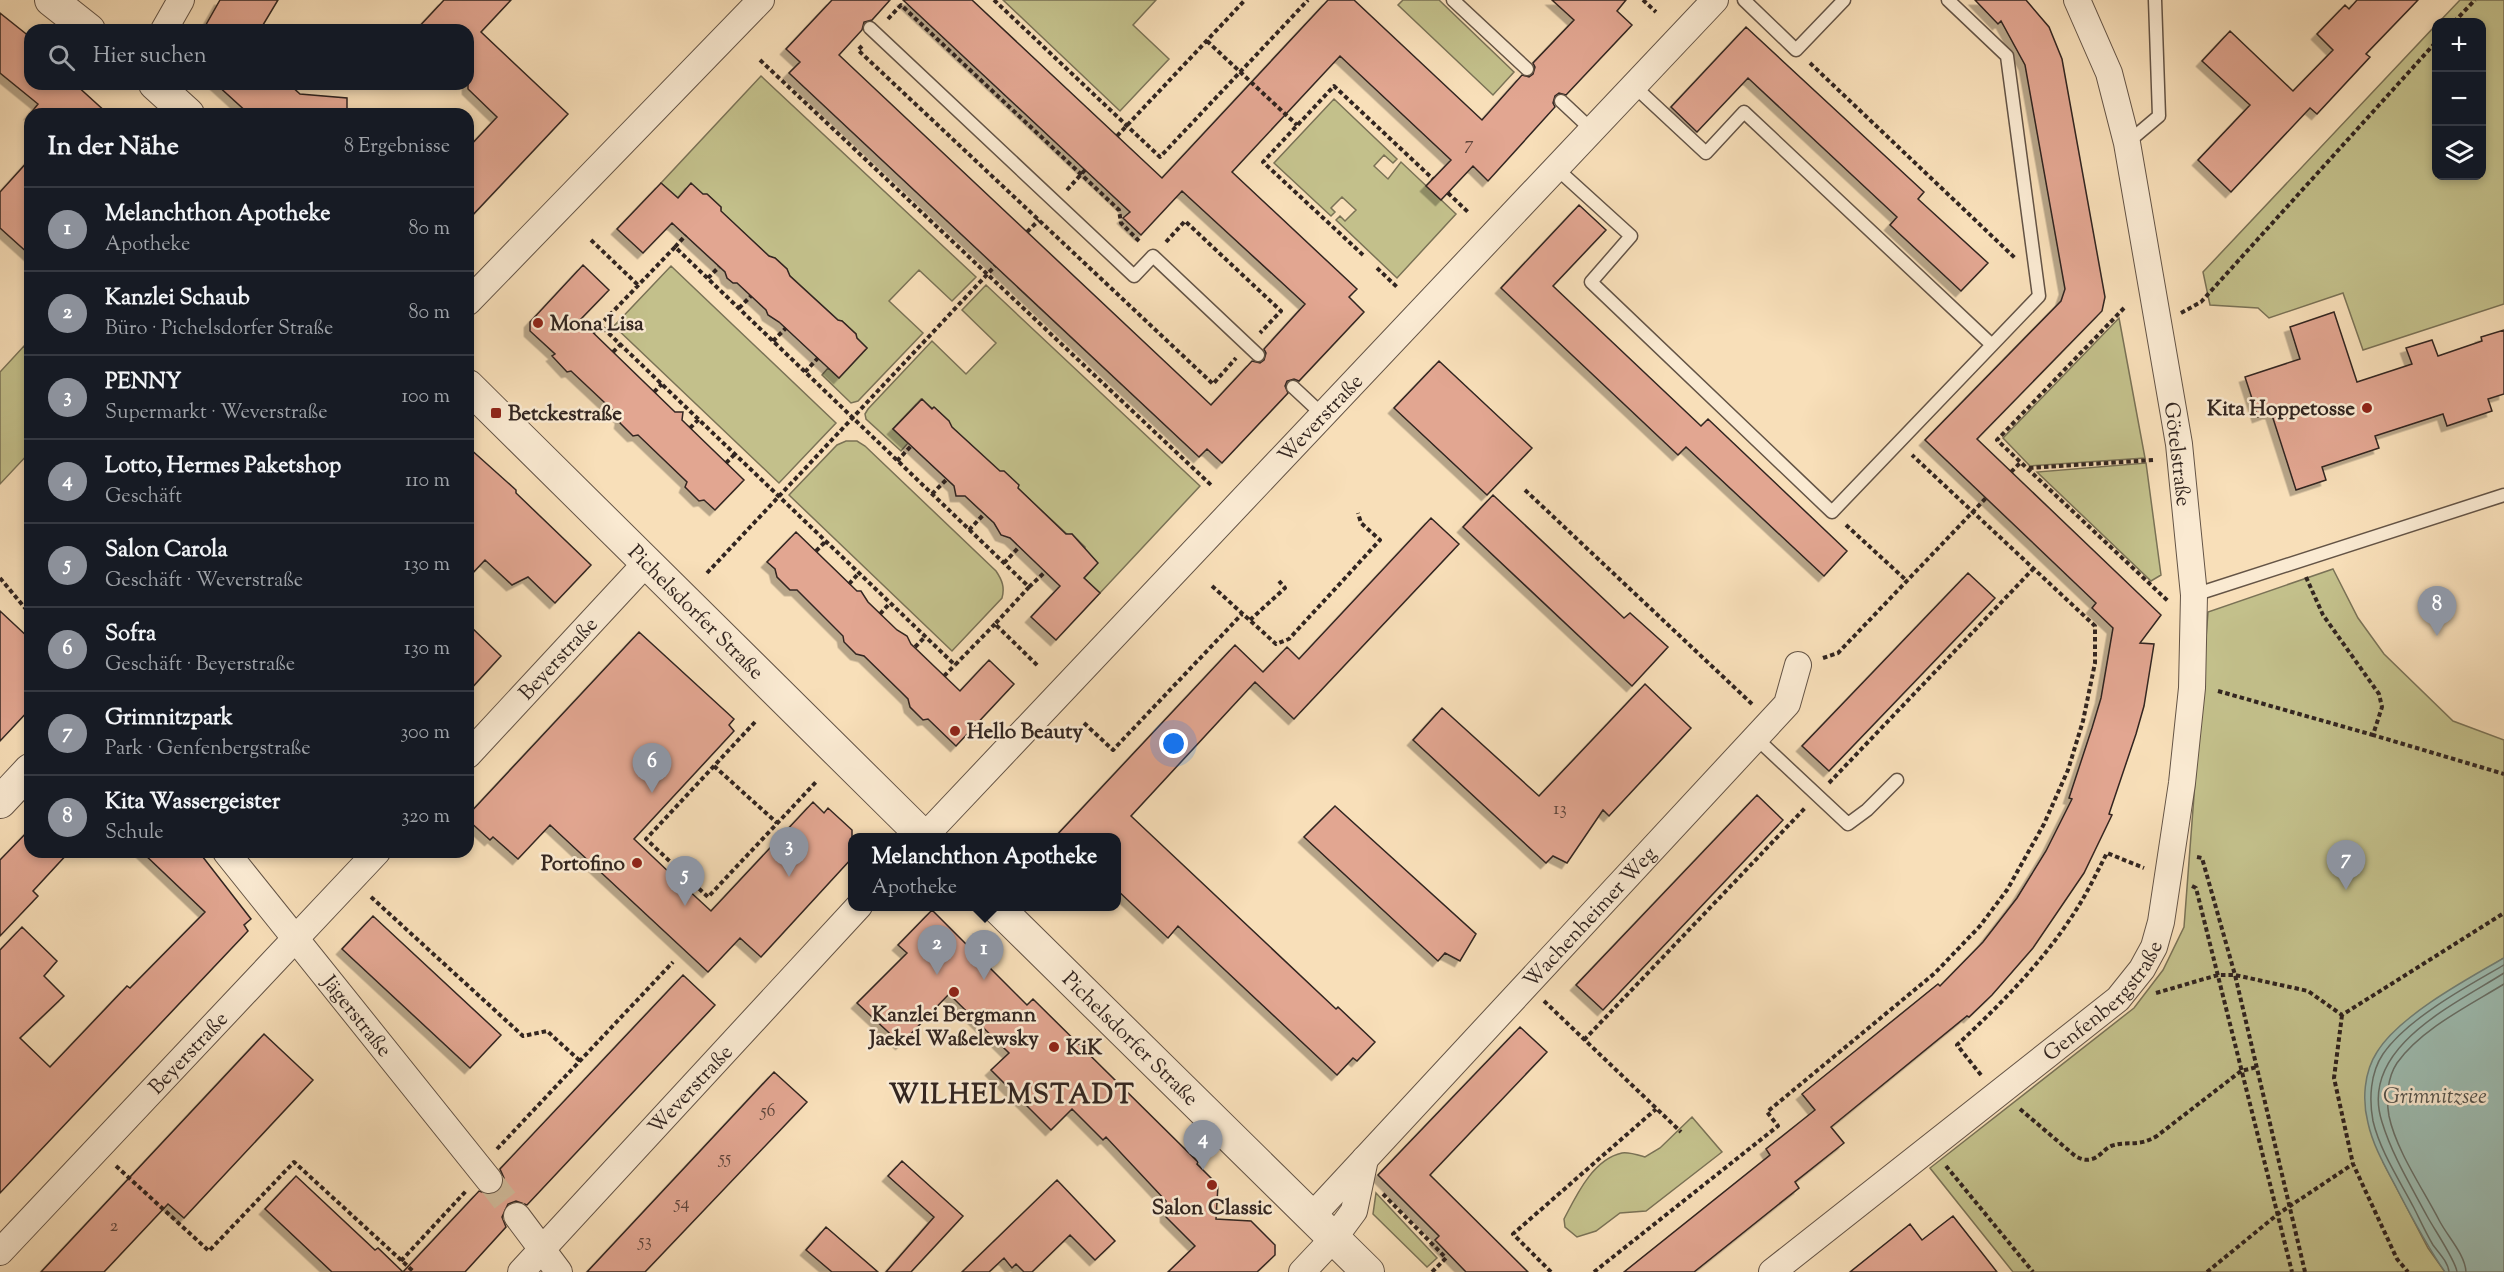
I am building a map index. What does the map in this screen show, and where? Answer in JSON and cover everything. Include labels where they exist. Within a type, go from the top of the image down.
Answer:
[{"type":"street","points":[[51,0],[81,24]]},
{"type":"street","points":[[167,24],[181,0]]},
{"type":"street","points":[[474,296],[761,0]]},
{"type":"street","name":"Weverstraße","points":[[928,833],[1715,0]]},
{"type":"street","name":"Götelstraße","points":[[2077,0],[2109,73],[2127,143],[2179,444],[2182,599]]},
{"type":"street","points":[[162,90],[181,108]]},
{"type":"street","name":"Pichelsdorfer Straße","points":[[474,392],[920,833]]},
{"type":"street","name":"Beyerstraße","points":[[474,748],[646,562]]},
{"type":"street","name":"Genfenbergstraße","points":[[1772,1272],[2118,999],[2142,969],[2154,947],[2161,922],[2182,783],[2192,688],[2182,599]]},
{"type":"street","name":"Wachenheimer Weg","points":[[1312,1216],[1787,704],[1798,665]]},
{"type":"street","points":[[0,802],[24,776]]},
{"type":"street","name":"Jägerstraße","points":[[231,858],[483,1174]]},
{"type":"street","name":"Beyerstraße","points":[[0,1252],[371,858]]},
{"type":"street","name":"Weverstraße","points":[[521,1272],[854,911]]},
{"type":"street","name":"Pichelsdorfer Straße","points":[[1001,911],[1368,1272]]},
{"type":"street","points":[[1302,1272],[1334,1238],[1354,1210],[1365,1159]]},
{"type":"street","points":[[517,1216],[559,1272]]},
{"type":"lane","points":[[1453,0],[1527,69]]},
{"type":"lane","points":[[1744,0],[1796,50],[1844,0]]},
{"type":"lane","points":[[1556,168],[1631,236],[1591,282],[1832,512],[2039,296],[2007,56],[1948,0]]},
{"type":"lane","points":[[2127,143],[2159,116],[2155,0]]},
{"type":"lane","points":[[870,28],[1134,276],[1153,256],[1258,355]]},
{"type":"lane","points":[[1634,86],[1706,153],[1744,112],[1992,345]]},
{"type":"lane","points":[[1561,101],[1592,130]]},
{"type":"lane","points":[[1293,387],[1323,415]]},
{"type":"lane","points":[[2182,599],[2300,563],[2504,495]]},
{"type":"lane","points":[[1756,738],[1848,824],[1867,810],[1897,780]]},
{"type":"path","points":[[994,0],[1160,157],[1308,0]]},
{"type":"path","points":[[1118,136],[1245,0]]},
{"type":"path","points":[[1643,0],[1656,12]]},
{"type":"path","points":[[2458,18],[2475,0]]},
{"type":"path","points":[[1207,41],[1297,125]]},
{"type":"path","points":[[2158,325],[2201,302],[2432,46]]},
{"type":"path","points":[[1796,50],[2037,279]]},
{"type":"path","points":[[760,60],[1211,485]]},
{"type":"path","points":[[1363,255],[1263,162],[1297,125],[1334,86],[1433,179]]},
{"type":"path","points":[[1448,193],[1468,212]]},
{"type":"path","points":[[1119,210],[1121,223],[1146,247]]},
{"type":"path","points":[[593,333],[686,235]]},
{"type":"path","points":[[591,240],[638,285]]},
{"type":"path","points":[[675,247],[1029,588]]},
{"type":"path","points":[[707,573],[995,266]]},
{"type":"path","points":[[708,278],[719,267]]},
{"type":"path","points":[[1377,268],[1397,287]]},
{"type":"path","points":[[739,308],[751,296]]},
{"type":"path","points":[[2124,308],[1997,440],[2020,463],[2182,599]]},
{"type":"path","points":[[600,325],[955,665]]},
{"type":"path","points":[[773,341],[786,328]]},
{"type":"path","points":[[613,352],[621,344]]},
{"type":"path","points":[[805,372],[818,358]]},
{"type":"path","points":[[654,392],[662,384]]},
{"type":"path","points":[[690,428],[699,419]]},
{"type":"path","points":[[1594,1272],[1778,1126],[1767,1112],[1955,954],[2007,890],[2044,824],[2068,770],[2083,721],[2095,663],[2095,626],[1899,442]]},
{"type":"path","points":[[897,461],[911,446]]},
{"type":"path","points":[[726,463],[735,454]]},
{"type":"path","points":[[2028,468],[2153,460]]},
{"type":"path","points":[[2011,472],[2020,463]]},
{"type":"path","points":[[932,494],[947,479]]},
{"type":"path","points":[[1526,490],[1758,709]]},
{"type":"path","points":[[1798,665],[1838,654],[1986,498]]},
{"type":"path","points":[[1832,512],[1907,581]]},
{"type":"path","points":[[1212,586],[1276,644],[1289,639],[1380,540],[1361,524],[1358,513]]},
{"type":"path","points":[[969,530],[984,514]]},
{"type":"path","points":[[816,551],[826,541]]},
{"type":"path","points":[[1004,563],[1019,547]]},
{"type":"path","points":[[2300,563],[2324,615],[2379,694],[2382,707],[2373,735]]},
{"type":"path","points":[[944,676],[1045,572]]},
{"type":"path","points":[[849,584],[859,573]]},
{"type":"path","points":[[0,578],[24,607]]},
{"type":"path","points":[[1250,621],[1285,588],[1279,581]]},
{"type":"path","points":[[880,614],[891,603]]},
{"type":"path","points":[[1083,723],[1113,750],[1242,614]]},
{"type":"path","points":[[994,624],[1039,667]]},
{"type":"path","points":[[915,647],[925,637]]},
{"type":"path","points":[[2192,688],[2211,690],[2504,774]]},
{"type":"path","points":[[755,722],[646,839],[708,897],[816,782]]},
{"type":"path","points":[[714,766],[777,823]]},
{"type":"path","points":[[1981,1075],[1957,1045],[2005,1000],[2044,955],[2081,903],[2107,853],[2145,869]]},
{"type":"path","points":[[2187,856],[2202,858],[2235,975],[2305,1272]]},
{"type":"path","points":[[2183,883],[2196,888],[2292,1272]]},
{"type":"path","points":[[370,896],[523,1036],[547,1031],[580,1061]]},
{"type":"path","points":[[2342,1015],[2504,913]]},
{"type":"path","points":[[401,1261],[483,1174],[580,1061],[673,962]]},
{"type":"path","points":[[2149,995],[2218,975],[2235,975],[2308,991],[2342,1015]]},
{"type":"path","points":[[1541,999],[1681,1132]]},
{"type":"path","points":[[2342,1015],[2334,1078],[2353,1164],[2397,1259],[2408,1272]]},
{"type":"path","points":[[2017,1107],[2074,1155],[2082,1160],[2091,1160],[2108,1147],[2118,1144],[2144,1144],[2241,1071],[2257,1066]]},
{"type":"path","points":[[1551,1272],[1513,1234],[1656,1109]]},
{"type":"path","points":[[116,1166],[209,1251],[294,1162],[414,1272]]},
{"type":"path","points":[[2207,1272],[2278,1214],[2353,1164]]},
{"type":"path","points":[[1944,1165],[2033,1272]]},
{"type":"path","points":[[1382,1192],[1446,1258],[1432,1272]]},
{"type":"shaded area","points":[[1003,0],[1156,0],[1133,25],[1169,59],[1120,111]]},
{"type":"shaded area","points":[[1403,0],[1439,0],[1514,72],[1493,95],[1398,5]]},
{"type":"shaded area","points":[[2460,0],[2504,0],[2504,304],[2363,350],[2343,293],[2269,318],[2258,308],[2210,305],[2203,272],[2432,29],[2432,180],[2486,180],[2486,18],[2443,18]]},
{"type":"shaded area","points":[[761,76],[976,277],[952,301],[919,270],[889,301],[923,333],[858,401],[851,403],[822,375],[828,368],[839,378],[867,348],[856,338],[856,334],[788,274],[787,269],[775,258],[771,258],[720,211],[721,207],[708,195],[678,198],[661,183]]},
{"type":"shaded area","points":[[1334,99],[1397,159],[1393,163],[1384,155],[1374,166],[1388,179],[1401,162],[1456,214],[1397,278],[1336,220],[1340,216],[1345,221],[1356,210],[1342,197],[1331,208],[1335,212],[1331,216],[1274,163]]},
{"type":"shaded area","points":[[671,266],[836,423],[779,483],[614,326]]},
{"type":"shaded area","points":[[986,285],[1200,486],[1100,593],[1084,578],[1085,547],[1072,534],[1068,535],[949,425],[949,421],[935,408],[921,399],[893,429],[908,443],[901,451],[866,419],[865,414],[868,409],[932,341],[966,374],[996,343],[962,310]]},
{"type":"shaded area","points":[[2119,318],[2145,458],[2030,466],[2003,438]]},
{"type":"shaded area","points":[[24,346],[24,458],[0,484],[0,372]]},
{"type":"shaded area","points":[[846,441],[857,441],[865,446],[1000,577],[1003,587],[1002,598],[952,651],[789,495],[837,445]]},
{"type":"shaded area","points":[[2146,463],[2161,575],[2151,581],[2037,472]]},
{"type":"shaded area","points":[[2333,569],[2358,618],[2384,654],[2453,721],[2504,740],[2504,958],[2431,1003],[2383,1162],[2428,1248],[2445,1272],[2013,1272],[1930,1168],[2134,1008],[2163,970],[2184,927],[2208,612]]},
{"type":"shaded area","points":[[1692,1117],[1722,1152],[1646,1211],[1620,1213],[1596,1231],[1577,1237],[1565,1227],[1564,1219],[1580,1190],[1602,1163],[1622,1153],[1645,1157],[1660,1148]]},
{"type":"shaded area","points":[[1376,1193],[1437,1258],[1427,1267],[1373,1214]]},
{"type":"water","name":"Grimnitzsee","points":[[2504,958],[2504,1272],[2445,1272],[2414,1221],[2373,1140],[2365,1105],[2365,1086],[2369,1068],[2377,1052],[2387,1038],[2401,1025],[2435,999]]},
{"type":"building","points":[[220,0],[278,0],[264,24],[206,24]]},
{"type":"building","points":[[444,0],[511,0],[481,32],[568,114],[474,214],[474,142],[497,117],[469,90],[474,90],[474,24],[422,24]]},
{"type":"building","points":[[832,0],[890,0],[872,20],[864,22],[862,30],[839,55],[1211,405],[1252,361],[1260,363],[1264,360],[1266,353],[1264,349],[1305,304],[1182,191],[1141,235],[1123,218],[1130,212],[903,0],[972,0],[1162,178],[1328,0],[1354,0],[1482,120],[1522,75],[1529,77],[1533,74],[1535,67],[1533,63],[1574,20],[1552,0],[1626,0],[1617,11],[1632,25],[1566,95],[1559,93],[1555,96],[1553,103],[1555,107],[1488,181],[1473,166],[1441,200],[1426,186],[1451,160],[1340,56],[1232,172],[1357,289],[1349,297],[1364,312],[1299,381],[1294,379],[1287,381],[1285,386],[1288,393],[1222,463],[1207,449],[1199,457],[789,73],[800,62],[786,49]]},
{"type":"building","points":[[1975,0],[2026,0],[2049,27],[2062,59],[2105,297],[2102,311],[1977,439],[2161,615],[2140,643],[2154,644],[2144,706],[2109,814],[2112,815],[2084,873],[2033,948],[1992,995],[1969,1017],[1967,1016],[1831,1127],[1844,1143],[1795,1182],[1799,1188],[1694,1272],[1624,1272],[1770,1155],[1766,1149],[1815,1110],[1802,1094],[1938,984],[1940,986],[1983,942],[2017,898],[2046,851],[2072,799],[2069,798],[2101,698],[2113,628],[2092,608],[2096,603],[1925,440],[2061,301],[2065,289],[2025,65],[2001,21],[1998,24]]},
{"type":"building","points":[[2357,0],[2418,0],[2366,54],[2370,57],[2317,114],[2310,108],[2231,192],[2198,160],[2250,105],[2202,61],[2230,31],[2293,91],[2333,50],[2317,34],[2345,5],[2349,9]]},
{"type":"building","points":[[0,13],[24,32],[24,90],[82,90],[101,108],[35,108],[38,104],[0,73]]},
{"type":"building","points":[[1746,27],[1924,192],[1918,199],[1988,263],[1961,291],[1890,225],[1897,217],[1748,78],[1697,132],[1671,107]]},
{"type":"building","points":[[223,90],[296,90],[300,94],[347,98],[347,108],[242,108]]},
{"type":"building","points":[[24,166],[24,250],[0,228],[0,192]]},
{"type":"building","points":[[661,183],[678,198],[691,183],[703,194],[707,194],[721,207],[721,211],[769,256],[775,258],[787,269],[790,276],[856,334],[867,348],[839,378],[779,322],[768,315],[766,310],[737,283],[727,278],[725,272],[672,223],[643,253],[617,229]]},
{"type":"building","points":[[1579,205],[1606,230],[1553,286],[1701,426],[1708,419],[1847,551],[1824,576],[1686,447],[1678,455],[1501,288]]},
{"type":"building","points":[[583,265],[609,290],[580,320],[675,412],[683,412],[682,420],[744,480],[715,510],[704,500],[699,501],[685,487],[687,482],[638,435],[633,436],[620,423],[621,418],[571,371],[567,372],[552,356],[555,354],[530,331],[530,322]]},
{"type":"building","points":[[2334,312],[2357,382],[2412,364],[2406,348],[2432,340],[2438,356],[2482,341],[2481,337],[2504,330],[2504,394],[2488,399],[2492,411],[2447,426],[2443,414],[2375,436],[2379,448],[2322,467],[2326,480],[2296,490],[2271,412],[2258,417],[2245,377],[2300,359],[2290,327]]},
{"type":"building","points":[[1439,361],[1532,448],[1487,495],[1394,408]]},
{"type":"building","points":[[922,399],[932,409],[934,407],[952,427],[1000,471],[1004,471],[1019,485],[1018,488],[1066,534],[1072,534],[1098,563],[1084,578],[1100,593],[1056,640],[1031,617],[1060,586],[1010,538],[1001,535],[994,523],[965,496],[956,496],[954,486],[893,429]]},
{"type":"building","points":[[474,452],[516,490],[516,493],[591,565],[555,603],[528,577],[512,585],[485,560],[474,572]]},
{"type":"building","points":[[1493,495],[1624,618],[1630,613],[1668,647],[1632,686],[1463,527]]},
{"type":"building","points":[[1431,518],[1459,544],[1294,719],[1255,682],[1131,816],[1336,1009],[1338,1007],[1375,1042],[1357,1061],[1353,1058],[1337,1075],[1178,926],[1168,938],[1121,894],[1121,833],[1059,833],[1235,645],[1263,672],[1287,647],[1299,659]]},
{"type":"building","points":[[796,532],[857,591],[861,591],[868,602],[897,630],[907,636],[911,644],[960,691],[989,660],[1014,684],[956,746],[928,719],[923,720],[910,707],[908,699],[864,656],[856,654],[844,642],[843,636],[797,590],[790,590],[777,577],[775,569],[767,562]]},
{"type":"building","points":[[1968,573],[1995,598],[1829,771],[1802,746]]},
{"type":"building","points":[[0,611],[24,633],[24,715],[0,741]]},
{"type":"building","points":[[474,630],[501,656],[474,685]]},
{"type":"building","points":[[639,632],[734,719],[729,725],[734,731],[634,839],[672,875],[711,911],[813,802],[824,813],[828,808],[852,830],[852,833],[848,833],[848,862],[761,957],[740,938],[708,972],[550,825],[518,859],[493,837],[490,840],[474,825],[474,809]]},
{"type":"building","points":[[1645,684],[1691,728],[1609,816],[1603,810],[1567,863],[1553,856],[1546,863],[1413,740],[1442,708],[1539,796]]},
{"type":"building","points":[[1757,795],[1783,820],[1603,1010],[1576,985]]},
{"type":"building","points":[[1335,806],[1476,934],[1460,961],[1445,953],[1438,961],[1304,837]]},
{"type":"building","points":[[24,835],[24,858],[63,858],[33,891],[38,896],[0,936],[0,860]]},
{"type":"building","points":[[148,858],[204,858],[251,919],[244,925],[248,931],[0,1193],[0,950],[22,927],[57,961],[44,976],[64,996],[20,1038],[50,1067],[127,986],[130,988],[205,912]]},
{"type":"building","points":[[933,911],[1027,1005],[1033,999],[1198,1162],[1197,1164],[1218,1185],[1216,1219],[1251,1221],[1275,1245],[1275,1255],[1257,1272],[1168,1272],[1195,1246],[1166,1217],[1166,1201],[1106,1137],[1103,1140],[1072,1109],[1051,1130],[991,1070],[1009,1053],[949,994],[901,1044],[857,1003],[907,953],[898,945]]},
{"type":"building","points":[[373,916],[501,1035],[470,1068],[342,949]]},
{"type":"building","points":[[683,975],[715,1005],[527,1205],[516,1201],[508,1204],[502,1217],[506,1227],[465,1272],[403,1272],[479,1191],[491,1195],[499,1191],[504,1178],[500,1169]]},
{"type":"building","points":[[1520,1027],[1547,1052],[1430,1175],[1528,1272],[1466,1272],[1435,1240],[1439,1236],[1378,1175]]},
{"type":"building","points":[[264,1034],[313,1080],[184,1218],[168,1204],[104,1272],[41,1272]]},
{"type":"building","points":[[774,1072],[807,1102],[645,1272],[587,1272]]},
{"type":"building","points":[[902,1161],[963,1216],[911,1272],[886,1272],[934,1217],[888,1176]]},
{"type":"building","points":[[296,1176],[375,1250],[378,1248],[403,1272],[332,1272],[265,1209]]},
{"type":"building","points":[[1057,1180],[1115,1241],[1095,1260],[1070,1235],[1032,1272],[1024,1272],[1016,1264],[1012,1268],[1004,1258],[989,1272],[962,1272]]},
{"type":"building","points":[[1953,1216],[1997,1272],[1850,1272],[1910,1224],[1922,1240]]},
{"type":"building","points":[[826,1227],[878,1272],[832,1272],[806,1250]]},
{"type":"tunnel","points":[[489,1180],[517,1216]]},
{"type":"place","name":"Mona Lisa","points":[[538,323]]},
{"type":"place","name":"Kita Hoppetosse","points":[[2367,408]]},
{"type":"place","name":"Betckestraße","points":[[496,413]]},
{"type":"place","name":"Kita Wassergeister","points":[[2437,636]]},
{"type":"place","name":"Hello Beauty","points":[[955,731]]},
{"type":"place","name":"Sofra","points":[[652,793]]},
{"type":"place","name":"Portofino","points":[[637,863]]},
{"type":"place","name":"PENNY","points":[[789,877]]},
{"type":"place","name":"Grimnitzpark","points":[[2346,890]]},
{"type":"place","name":"Salon Carola","points":[[685,906]]},
{"type":"place","name":"Kanzlei Schaub","points":[[937,975]]},
{"type":"place","name":"Melanchthon Apotheke","points":[[984,980]]},
{"type":"place","name":"Kanzlei Bergmann Jaekel Waßelewsky","points":[[954,992]]},
{"type":"place","name":"KiK","points":[[1054,1047]]},
{"type":"place","name":"Lotto, Hermes Paketshop","points":[[1203,1170]]},
{"type":"place","name":"Salon Classic","points":[[1212,1185]]},
{"type":"district","name":"WILHELMSTADT","points":[[1012,1094]]}]
